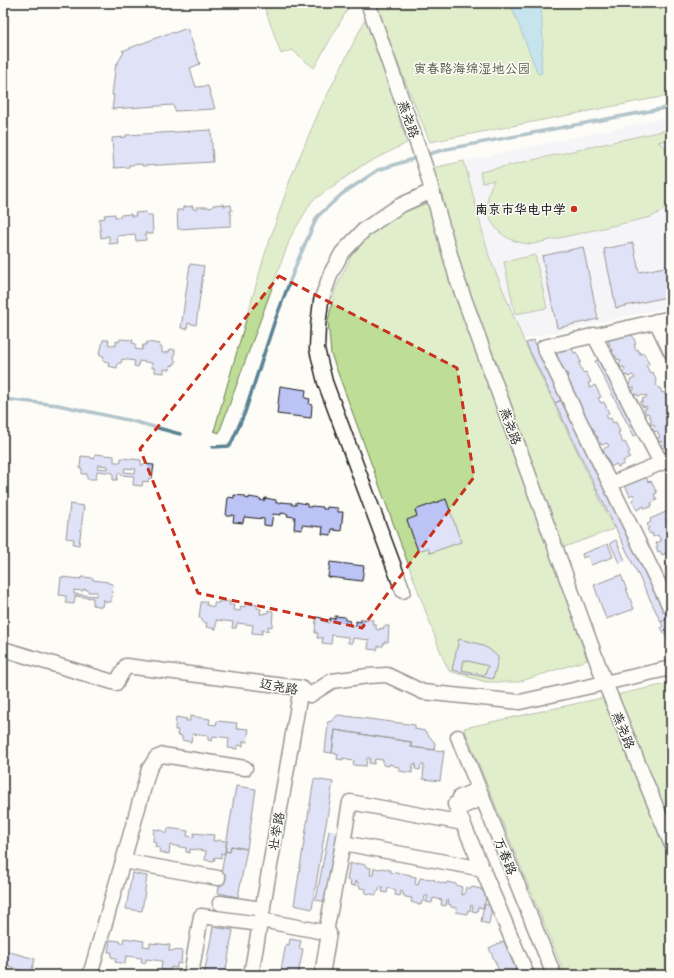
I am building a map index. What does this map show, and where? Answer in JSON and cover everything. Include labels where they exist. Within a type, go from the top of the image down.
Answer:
[{"type":"street","name":"燕尧路","points":[[368,3],[425,166],[457,279],[605,683],[671,843]]},
{"type":"street","points":[[403,591],[325,382],[317,349],[318,326],[321,301],[330,273],[342,253],[365,229],[399,206],[432,191]]},
{"type":"street","points":[[671,318],[544,347],[671,607]]},
{"type":"street","points":[[656,321],[671,352]]},
{"type":"street","points":[[594,335],[668,462],[610,484]]},
{"type":"street","name":"迈尧路","points":[[3,649],[116,683],[126,666],[301,688],[310,695],[332,681],[387,675],[423,692],[520,702],[605,683]]},
{"type":"street","points":[[605,683],[671,668]]},
{"type":"street","name":"壮举路","points":[[251,975],[301,688]]},
{"type":"street","name":"万春路","points":[[458,738],[554,975]]},
{"type":"street","points":[[93,974],[149,769],[156,758],[163,755],[245,768]]},
{"type":"street","points":[[481,794],[464,806],[459,803],[455,804],[527,975]]},
{"type":"street","points":[[326,932],[350,802],[463,823]]},
{"type":"street","points":[[343,843],[483,869]]},
{"type":"street","points":[[123,862],[218,878]]},
{"type":"street","points":[[220,903],[261,918],[329,933],[322,975]]},
{"type":"street","points":[[191,975],[201,916],[261,918]]},
{"type":"highlighted area","points":[[279,276],[457,368],[474,477],[362,628],[198,593],[140,449]]},
{"type":"shaded area","name":"南京市华电中学","points":[[671,117],[671,306],[523,339],[489,256],[464,161]]},
{"type":"green space","points":[[263,3],[351,3],[314,68],[292,50],[281,54]]},
{"type":"green space","name":"寅春路海绵湿地公园","points":[[375,3],[671,3],[671,95],[430,142],[374,5]]},
{"type":"green space","points":[[367,16],[407,143],[363,165],[312,201],[291,236],[219,433],[214,431],[265,254],[291,177],[320,109]]},
{"type":"green space","points":[[671,129],[671,139],[658,142],[671,154],[671,202],[664,209],[651,217],[533,244],[520,243],[509,239],[493,224],[489,215],[487,204],[489,192],[494,180],[482,183],[480,172]]},
{"type":"green space","points":[[464,161],[489,256],[523,339],[614,529],[553,551],[587,660],[518,682],[486,682],[449,671],[442,656],[331,354],[328,321],[335,290],[357,244],[402,213],[443,197],[432,168]]},
{"type":"green space","points":[[535,255],[547,308],[515,314],[504,262]]},
{"type":"green space","points":[[671,683],[671,975],[565,975],[464,728]]},
{"type":"water","points":[[510,3],[541,3],[543,42],[541,63],[542,73],[538,74]]},
{"type":"building","points":[[187,28],[200,64],[190,68],[196,87],[208,86],[215,109],[175,111],[173,105],[112,109],[114,95],[112,95],[116,63],[117,64],[124,52],[122,51],[172,32],[174,33]]},
{"type":"building","points":[[211,130],[213,162],[142,166],[142,164],[114,168],[112,138],[126,137],[126,135]]},
{"type":"building","points":[[224,204],[224,206],[231,205],[231,226],[178,229],[177,210],[183,210],[183,207],[193,206],[193,209],[198,209],[197,207],[209,208],[213,207],[213,205]]},
{"type":"building","points":[[146,212],[147,215],[152,215],[153,234],[145,233],[146,240],[136,241],[135,234],[117,236],[118,243],[109,244],[109,236],[101,238],[99,219],[105,218],[104,215],[115,214],[115,217],[120,217],[120,215],[131,214],[131,216],[136,216],[135,213]]},
{"type":"building","points":[[633,243],[639,272],[670,266],[671,296],[616,308],[604,249]]},
{"type":"building","points":[[583,247],[598,319],[557,328],[542,256]]},
{"type":"building","points":[[190,264],[204,266],[196,325],[188,323],[187,329],[181,328]]},
{"type":"building","points":[[627,330],[629,335],[632,334],[636,344],[634,345],[636,350],[638,349],[640,354],[644,353],[649,364],[646,365],[650,373],[653,372],[658,388],[660,388],[662,393],[664,392],[669,403],[667,404],[669,408],[671,407],[671,449],[666,451],[665,447],[662,448],[660,445],[663,444],[662,441],[659,442],[657,438],[660,437],[657,431],[654,432],[652,428],[655,427],[654,424],[651,425],[650,421],[652,421],[648,413],[646,414],[644,409],[647,408],[646,406],[643,407],[640,402],[643,401],[642,399],[647,397],[646,395],[634,395],[632,391],[634,390],[634,387],[631,388],[629,383],[631,382],[630,380],[635,378],[633,375],[628,377],[627,375],[624,376],[622,371],[625,370],[624,367],[621,368],[619,363],[621,362],[620,359],[618,360],[615,355],[612,356],[612,349],[609,350],[607,346],[610,345],[608,340]]},
{"type":"building","points":[[120,339],[133,340],[132,343],[136,344],[135,349],[142,350],[143,345],[146,345],[147,342],[160,344],[159,347],[162,347],[162,353],[169,352],[170,349],[175,350],[175,364],[173,364],[173,366],[170,365],[170,370],[164,369],[164,373],[155,372],[155,368],[152,368],[152,363],[139,361],[138,367],[134,366],[135,361],[122,359],[121,363],[118,363],[117,368],[108,366],[109,362],[103,361],[104,356],[100,356],[101,354],[99,354],[103,340],[109,340],[108,344],[116,346],[116,341],[119,342]]},
{"type":"building","points":[[534,340],[537,348],[539,347],[566,398],[555,403],[526,343]]},
{"type":"building","points":[[572,348],[574,353],[576,352],[581,362],[579,363],[583,373],[586,372],[591,382],[588,383],[590,388],[595,385],[601,397],[598,398],[601,403],[604,402],[609,413],[606,415],[608,419],[611,418],[613,423],[616,422],[620,432],[618,433],[630,452],[628,453],[630,458],[623,461],[624,464],[618,467],[616,464],[611,467],[609,462],[606,463],[605,460],[608,459],[606,456],[603,457],[601,453],[604,452],[603,449],[609,446],[607,443],[602,445],[601,443],[598,444],[596,440],[598,439],[597,436],[594,437],[593,433],[595,432],[593,428],[591,429],[563,379],[568,376],[567,373],[562,375],[552,357],[558,355],[556,352],[564,349],[565,351]]},
{"type":"building","points":[[602,358],[641,432],[634,436],[595,361]]},
{"type":"building","points":[[280,386],[306,390],[305,398],[310,399],[309,404],[312,405],[311,418],[277,414]]},
{"type":"building","points":[[566,398],[670,617],[661,622],[555,403]]},
{"type":"building","points":[[95,454],[114,456],[114,462],[121,462],[121,458],[141,460],[141,465],[154,465],[152,478],[149,478],[148,482],[143,481],[142,486],[133,485],[134,476],[121,475],[121,473],[118,473],[117,480],[113,480],[113,473],[97,471],[96,479],[87,479],[87,474],[82,474],[82,469],[80,469],[81,456],[91,457],[94,459]],"holes":[[[98,465],[108,466],[108,469],[97,468]],[[125,468],[136,469],[135,473],[124,472]]]},
{"type":"building","points":[[646,476],[648,482],[651,481],[657,493],[654,494],[657,500],[651,503],[652,506],[645,509],[644,506],[637,510],[632,500],[635,498],[633,494],[630,496],[625,485]]},
{"type":"building","points":[[234,495],[245,496],[245,498],[249,499],[249,497],[261,499],[260,500],[264,501],[265,498],[276,500],[276,503],[292,503],[292,505],[296,505],[296,502],[307,504],[307,507],[323,507],[323,509],[327,509],[327,507],[338,508],[338,512],[343,512],[341,531],[332,529],[331,535],[322,534],[323,527],[302,525],[302,530],[294,529],[295,517],[287,516],[288,514],[281,513],[281,515],[273,514],[271,526],[264,525],[264,519],[244,517],[243,523],[233,522],[234,515],[226,516],[228,497],[234,498]]},
{"type":"building","points":[[446,499],[461,542],[430,553],[428,548],[418,551],[407,520],[417,516],[415,510]]},
{"type":"building","points":[[70,504],[84,506],[79,545],[73,544],[74,539],[66,538]]},
{"type":"building","points":[[666,512],[669,518],[666,519],[669,525],[671,524],[671,562],[667,553],[662,555],[660,551],[658,552],[656,547],[658,546],[656,543],[661,541],[658,535],[653,537],[652,533],[650,534],[647,529],[649,528],[647,524],[651,522],[650,519]]},
{"type":"building","points":[[616,540],[625,560],[619,563],[610,543]]},
{"type":"building","points":[[608,544],[613,557],[591,565],[588,556],[583,558],[582,554]]},
{"type":"building","points":[[330,562],[364,566],[362,581],[328,577]]},
{"type":"building","points":[[671,562],[671,574],[666,568],[668,567],[666,564]]},
{"type":"building","points":[[621,575],[634,609],[606,619],[594,585]]},
{"type":"building","points":[[61,577],[81,579],[81,577],[93,578],[93,580],[113,584],[111,602],[105,602],[105,600],[103,600],[102,607],[93,605],[93,598],[75,596],[74,604],[66,603],[66,596],[59,595]],"holes":[[[74,590],[88,590],[88,592],[97,592],[96,596],[74,594]]]},
{"type":"building","points":[[219,601],[230,602],[229,605],[234,605],[233,610],[240,611],[241,606],[245,607],[246,604],[257,605],[257,608],[261,609],[260,614],[268,613],[268,610],[273,611],[272,627],[268,626],[268,631],[262,630],[262,634],[252,633],[253,625],[237,623],[236,628],[232,628],[233,622],[216,620],[216,629],[206,627],[207,623],[202,622],[202,618],[199,618],[201,602],[207,602],[206,605],[214,607],[214,603],[219,603]]},
{"type":"building","points":[[335,616],[345,617],[345,620],[350,621],[349,626],[356,626],[356,621],[361,622],[361,619],[373,620],[372,624],[376,624],[376,629],[380,630],[380,628],[383,629],[384,626],[389,626],[388,642],[384,642],[383,646],[378,646],[377,650],[368,649],[369,640],[353,638],[352,643],[348,643],[348,637],[332,635],[331,644],[322,643],[323,638],[317,638],[318,633],[315,633],[316,617],[322,618],[322,621],[329,623],[330,618],[335,619]]},
{"type":"building","points":[[670,617],[671,640],[669,641],[661,627],[663,626],[661,622]]},
{"type":"building","points":[[459,639],[479,644],[489,649],[498,657],[493,679],[452,670]],"holes":[[[464,660],[488,666],[485,675],[462,670]]]},
{"type":"building","points":[[338,715],[415,725],[415,729],[425,731],[435,743],[434,750],[411,747],[411,742],[335,730],[332,753],[325,752],[327,723]]},
{"type":"building","points":[[190,716],[210,719],[209,724],[216,725],[217,721],[237,723],[236,729],[249,729],[247,742],[243,741],[243,746],[237,745],[237,749],[228,748],[229,738],[213,736],[212,741],[208,740],[208,736],[192,734],[191,742],[182,740],[182,736],[177,735],[178,730],[175,730],[176,717],[190,721]]},
{"type":"building","points":[[335,730],[411,742],[411,747],[444,751],[440,781],[423,779],[424,765],[421,765],[420,770],[415,769],[416,764],[413,764],[412,773],[399,771],[399,767],[393,765],[383,765],[383,760],[375,759],[374,764],[369,763],[370,758],[367,758],[366,766],[353,765],[354,761],[343,758],[343,760],[337,759],[338,754],[332,753]]},
{"type":"building","points":[[314,779],[333,782],[312,909],[294,905]]},
{"type":"building","points":[[236,786],[256,789],[247,849],[231,846],[230,852],[225,851]]},
{"type":"building","points":[[168,828],[188,831],[187,836],[194,837],[194,833],[214,835],[213,841],[227,841],[225,854],[221,853],[221,858],[215,857],[214,861],[205,860],[206,851],[190,849],[190,853],[186,852],[186,848],[170,845],[169,854],[159,852],[160,848],[155,847],[156,842],[153,842],[154,829],[167,833]]},
{"type":"building","points":[[329,831],[339,832],[326,902],[316,900]]},
{"type":"building","points":[[231,846],[247,849],[238,897],[218,893],[225,851],[230,852]]},
{"type":"building","points":[[350,863],[356,865],[356,863],[366,865],[366,867],[371,868],[370,875],[373,875],[374,868],[381,868],[390,870],[390,872],[411,875],[416,877],[415,884],[418,885],[420,878],[435,880],[446,884],[447,882],[456,884],[462,887],[461,894],[464,895],[466,887],[471,889],[472,887],[481,889],[487,892],[484,908],[478,907],[477,912],[472,911],[473,906],[471,905],[470,911],[468,910],[467,914],[456,912],[457,908],[451,907],[451,905],[448,904],[449,901],[447,900],[446,906],[441,905],[442,900],[433,898],[432,903],[426,902],[428,896],[425,896],[421,905],[411,902],[412,898],[405,897],[401,891],[400,896],[395,895],[396,890],[388,888],[387,893],[382,892],[383,887],[380,887],[376,895],[365,893],[366,889],[360,888],[360,886],[358,886],[358,882],[356,881],[355,886],[350,885],[351,881],[347,880]]},
{"type":"building","points":[[132,873],[147,876],[142,911],[126,909]]},
{"type":"building","points":[[484,904],[492,906],[489,924],[481,922]]},
{"type":"building","points":[[213,927],[233,930],[225,975],[204,975]]},
{"type":"building","points":[[124,938],[144,941],[143,946],[150,947],[150,943],[170,945],[169,951],[182,951],[181,964],[177,963],[177,968],[171,967],[170,971],[161,970],[162,961],[146,959],[146,963],[141,962],[142,958],[126,956],[125,964],[115,962],[116,958],[111,957],[112,952],[108,952],[110,940],[120,941],[120,943],[123,943]]},
{"type":"building","points":[[290,939],[301,941],[299,948],[303,949],[298,975],[280,975],[286,944],[289,945]]},
{"type":"building","points":[[504,941],[516,970],[501,975],[489,948]]},
{"type":"building","points":[[3,950],[35,959],[31,973],[3,965]]},
{"type":"waterway","points":[[425,155],[447,149],[671,107]]},
{"type":"waterway","points":[[213,447],[230,446],[245,412],[274,323],[298,260],[317,217],[342,194],[378,170],[419,157]]},
{"type":"waterway","points":[[3,399],[58,405],[132,421],[180,434]]},
{"type":"place","name":"南京市华电中学","points":[[574,209]]}]
